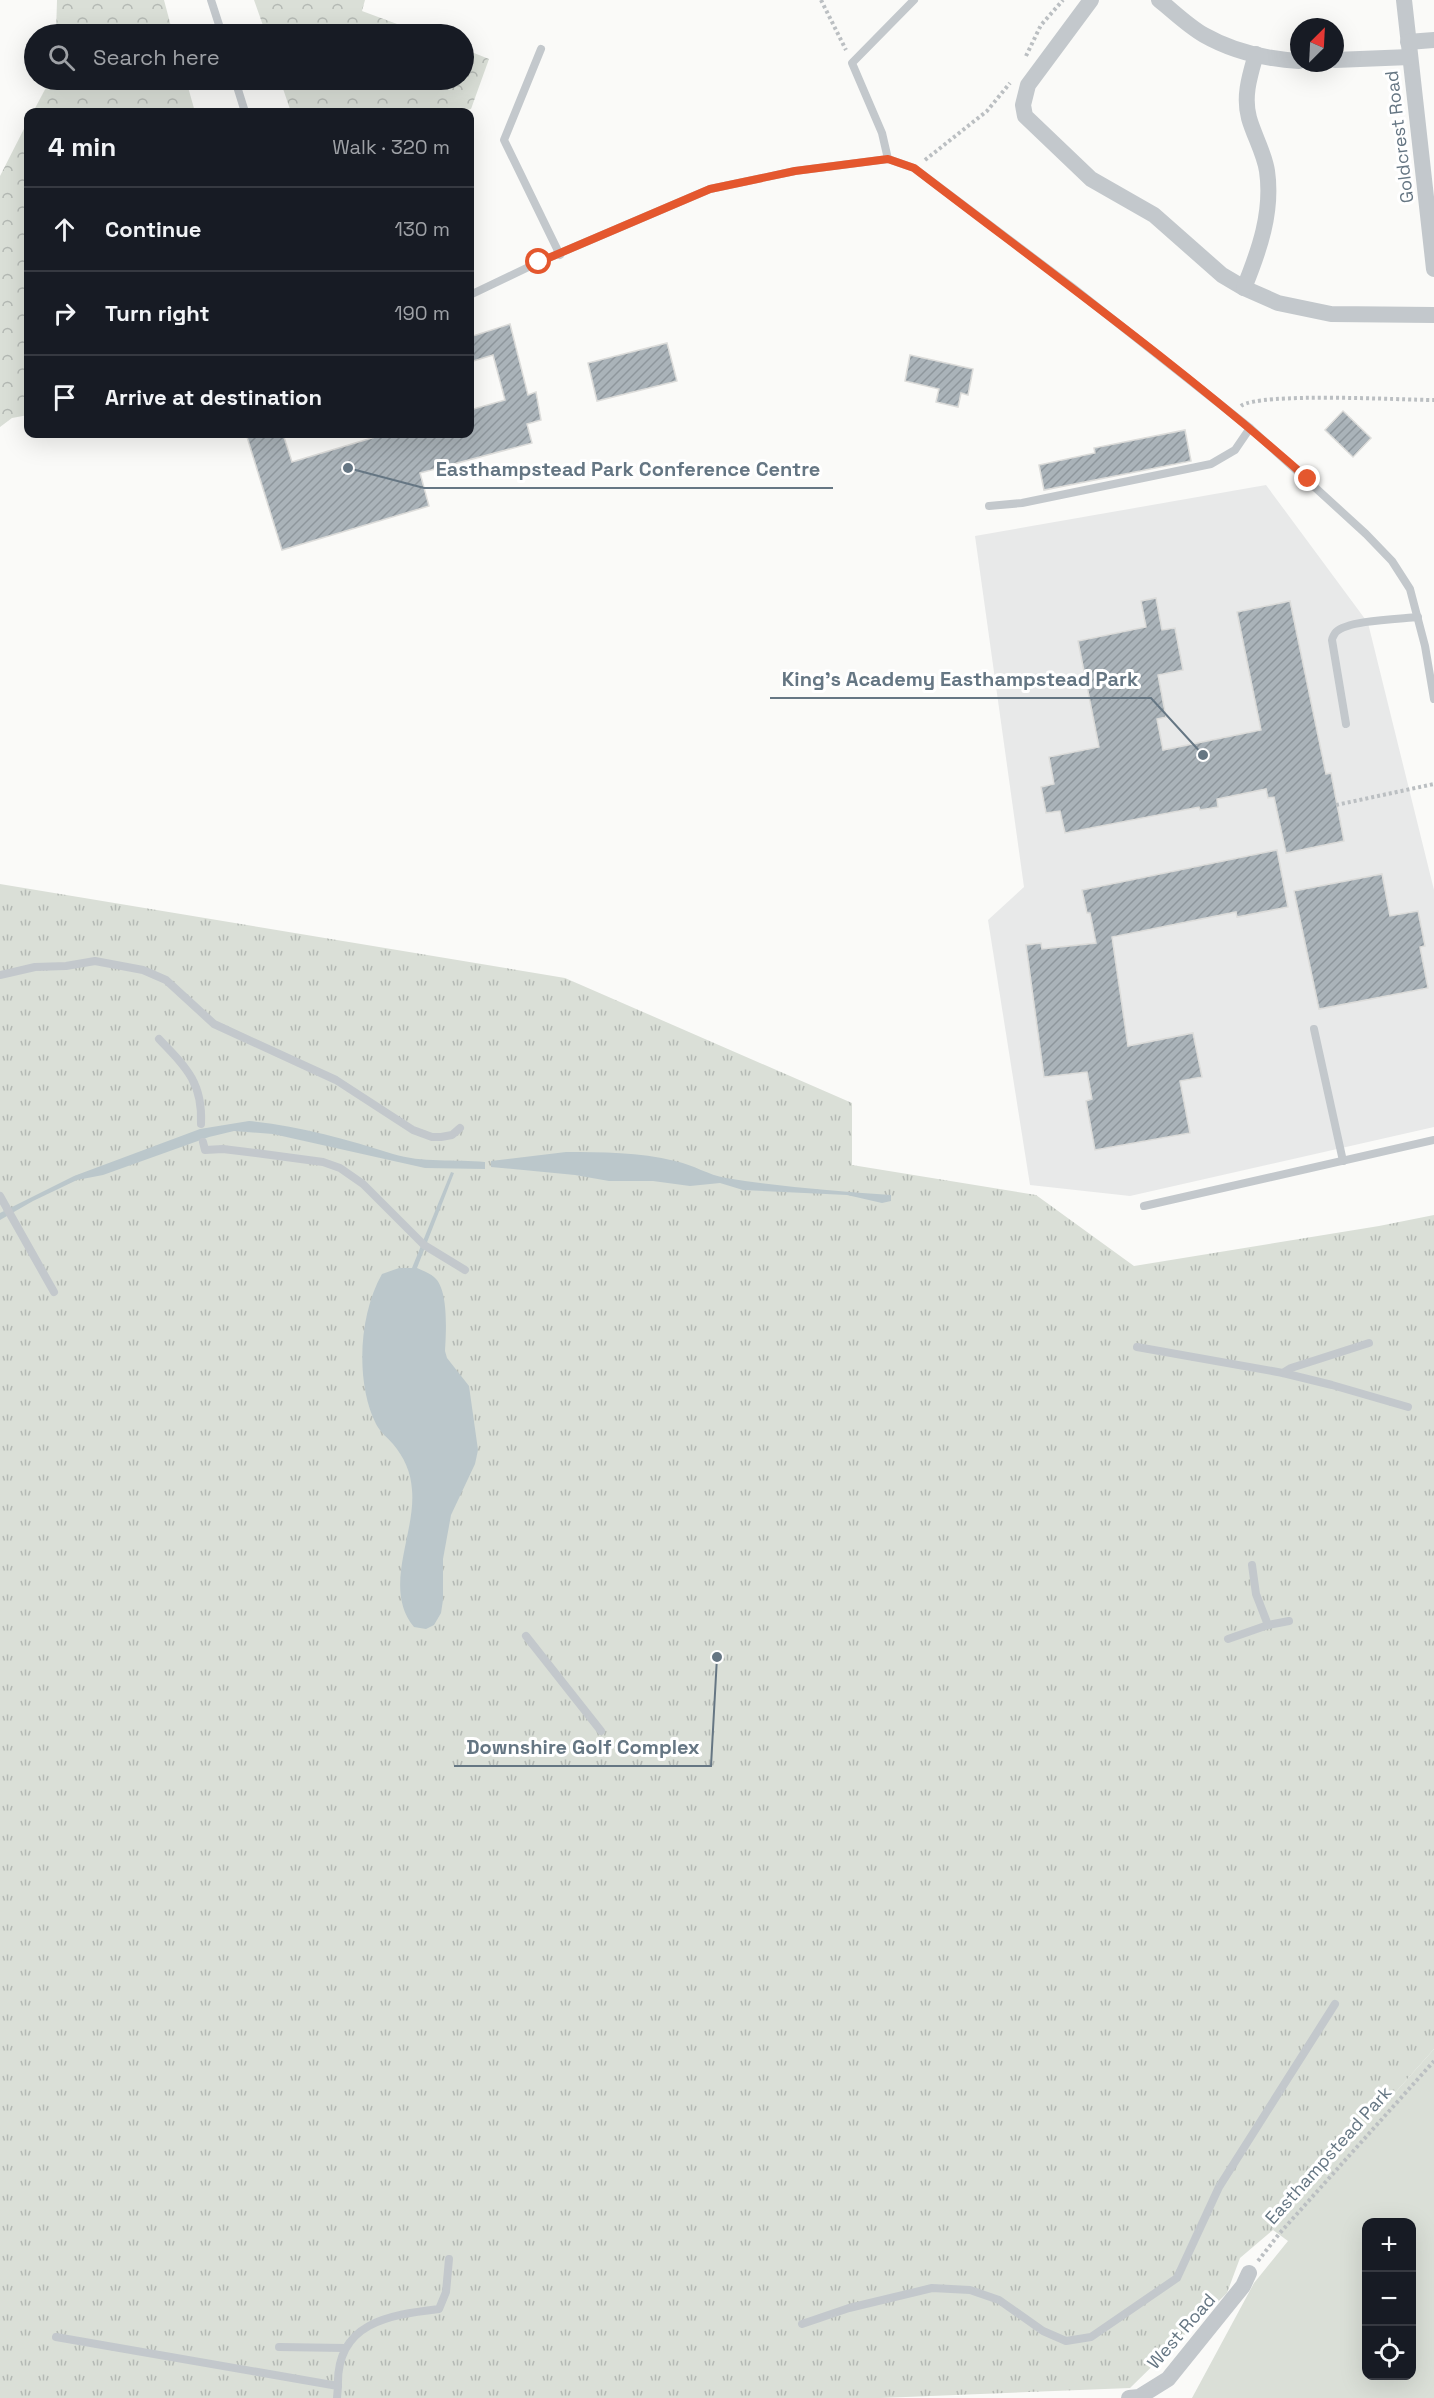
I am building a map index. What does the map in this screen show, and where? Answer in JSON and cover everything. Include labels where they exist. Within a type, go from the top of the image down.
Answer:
[{"type":"street","points":[[1091,0],[1028,85],[1023,105],[1025,116],[1091,179],[1154,214],[1222,275],[1278,303],[1331,315],[1434,315]]},
{"type":"street","points":[[1159,0],[1203,34],[1224,44],[1256,54],[1290,61]]},
{"type":"street","name":"Goldcrest Road","points":[[1404,0],[1434,269]]},
{"type":"street","points":[[1344,59],[1409,50],[1434,40]]},
{"type":"street","points":[[1244,288],[1256,260],[1267,211],[1267,170],[1249,119],[1246,102],[1256,54]]},
{"type":"street","name":"West Road","points":[[1129,2398],[1139,2397],[1168,2379],[1244,2286],[1249,2273]]},
{"type":"lane","points":[[212,0],[219,24]]},
{"type":"lane","points":[[888,159],[882,133],[852,63],[914,0]]},
{"type":"lane","points":[[541,49],[504,140],[560,255]]},
{"type":"lane","points":[[238,90],[244,108]]},
{"type":"lane","points":[[474,293],[539,262],[560,255],[710,189],[795,171],[888,159],[914,168],[1072,287],[1250,428],[1308,479],[1392,561],[1410,589],[1425,646],[1434,699]]},
{"type":"lane","points":[[989,506],[1022,503],[1211,464],[1235,450],[1250,428]]},
{"type":"lane","points":[[1346,724],[1332,640],[1335,632],[1356,625],[1418,617]]},
{"type":"lane","points":[[0,975],[35,967],[66,966],[95,961],[143,970],[166,980],[214,1024],[336,1080],[413,1130],[432,1137],[441,1137],[452,1135],[460,1128]]},
{"type":"lane","points":[[1314,1029],[1343,1161]]},
{"type":"lane","points":[[159,1039],[186,1067],[196,1085],[202,1107],[201,1124]]},
{"type":"lane","points":[[1143,1206],[1434,1140]]},
{"type":"lane","points":[[203,1142],[204,1150],[223,1149],[256,1153],[323,1162],[339,1168],[363,1184],[424,1245],[465,1270]]},
{"type":"lane","points":[[0,1196],[54,1292]]},
{"type":"lane","points":[[1283,1373],[1291,1368],[1369,1342]]},
{"type":"lane","points":[[1137,1347],[1283,1373],[1408,1407]]},
{"type":"lane","points":[[1252,1565],[1256,1594],[1268,1624]]},
{"type":"lane","points":[[1228,1639],[1268,1624],[1289,1621]]},
{"type":"lane","points":[[526,1636],[601,1731]]},
{"type":"lane","points":[[802,2324],[849,2308],[932,2288],[970,2290],[999,2300],[1043,2331],[1066,2341],[1091,2337],[1177,2278],[1219,2187],[1335,2004]]},
{"type":"lane","points":[[338,2398],[339,2361],[354,2336],[368,2326],[388,2318],[439,2309],[446,2292],[448,2259]]},
{"type":"lane","points":[[56,2337],[338,2386]]},
{"type":"lane","points":[[279,2347],[345,2348]]},
{"type":"path","points":[[821,0],[852,63]]},
{"type":"path","points":[[1021,66],[1041,25],[1063,0]]},
{"type":"path","points":[[914,168],[987,111],[1016,76]]},
{"type":"path","points":[[1231,414],[1247,401],[1283,398],[1434,400]]},
{"type":"path","points":[[1336,805],[1434,784]]},
{"type":"path","name":"Easthampstead Park","points":[[1249,2273],[1279,2234],[1433,2065]]},
{"type":"shaded area","points":[[1266,485],[1368,623],[1434,890],[1434,1127],[1130,1196],[1030,1185],[988,920],[1024,887],[975,536]]},
{"type":"shaded area","points":[[249,1121],[322,1134],[404,1157],[485,1162],[485,1169],[425,1168],[273,1134],[234,1131],[209,1137],[103,1175],[77,1180],[0,1220],[0,1213],[74,1176],[200,1129]]},
{"type":"shaded area","points":[[566,1152],[607,1152],[648,1156],[682,1163],[726,1178],[891,1195],[891,1201],[882,1203],[847,1195],[743,1190],[720,1183],[690,1186],[653,1181],[609,1181],[575,1175],[491,1167],[491,1161]]},
{"type":"shaded area","points":[[451,1172],[454,1173],[417,1268],[434,1277],[442,1291],[445,1312],[445,1351],[447,1358],[469,1386],[478,1450],[475,1464],[451,1515],[443,1559],[441,1613],[434,1625],[426,1629],[414,1627],[405,1612],[401,1595],[402,1560],[412,1507],[410,1477],[400,1454],[378,1427],[369,1407],[362,1348],[368,1308],[382,1274],[399,1268],[412,1268]]},
{"type":"green space","points":[[57,0],[164,0],[170,24],[56,24]]},
{"type":"green space","points":[[254,0],[365,0],[362,11],[397,24],[262,24]]},
{"type":"green space","points":[[474,53],[489,59],[471,108],[290,108],[283,90],[474,90]]},
{"type":"green space","points":[[45,90],[189,90],[194,108],[35,108]]},
{"type":"green space","points":[[24,129],[24,416],[12,418],[0,427],[0,176]]},
{"type":"green space","points":[[0,884],[565,978],[852,1103],[852,1165],[1036,1195],[1134,1266],[1434,1215],[1434,2049],[1273,2230],[1240,2258],[1227,2293],[1130,2388],[881,2398],[0,2398]]},
{"type":"green space","points":[[1434,2049],[1434,2398],[1192,2398],[1254,2283],[1288,2241],[1273,2230]]},
{"type":"building","points":[[510,324],[528,395],[536,392],[541,420],[527,424],[532,443],[420,473],[429,506],[282,550],[247,438],[284,438],[292,462],[372,438],[474,438],[474,409],[505,400],[493,355],[474,361],[474,336]]},
{"type":"building","points":[[667,343],[677,381],[597,401],[588,363]]},
{"type":"building","points":[[910,355],[973,369],[968,395],[961,393],[958,407],[936,402],[939,389],[905,381]]},
{"type":"building","points":[[1343,411],[1371,438],[1353,457],[1325,430]]},
{"type":"building","points":[[1185,430],[1191,461],[1044,490],[1039,465],[1095,453],[1094,448]]},
{"type":"building","points":[[1156,598],[1162,630],[1175,628],[1183,670],[1158,675],[1166,717],[1157,719],[1163,750],[1261,730],[1237,612],[1290,601],[1326,774],[1331,773],[1344,841],[1286,853],[1274,797],[1268,798],[1266,789],[1217,799],[1218,807],[1200,810],[1199,807],[1065,833],[1060,811],[1046,813],[1041,787],[1054,784],[1049,757],[1099,747],[1078,641],[1146,627],[1141,601]]},
{"type":"building","points":[[1277,850],[1288,907],[1237,917],[1236,912],[1112,937],[1128,1046],[1193,1033],[1202,1077],[1180,1081],[1190,1133],[1095,1150],[1086,1101],[1092,1099],[1087,1072],[1044,1077],[1026,945],[1041,943],[1042,949],[1096,943],[1090,913],[1087,913],[1082,890]]},
{"type":"building","points":[[1382,874],[1390,916],[1418,911],[1425,946],[1420,947],[1428,988],[1319,1009],[1294,891]]},
{"type":"place","name":"Easthampstead Park Conference Centre","points":[[348,468]]},
{"type":"place","name":"King's Academy Easthampstead Park","points":[[1203,755]]},
{"type":"place","name":"Downshire Golf Complex","points":[[717,1657]]},
{"type":"route","points":[[539,262],[560,255],[710,189],[795,171],[888,159],[914,168],[1072,287],[1250,428],[1308,479]]}]
